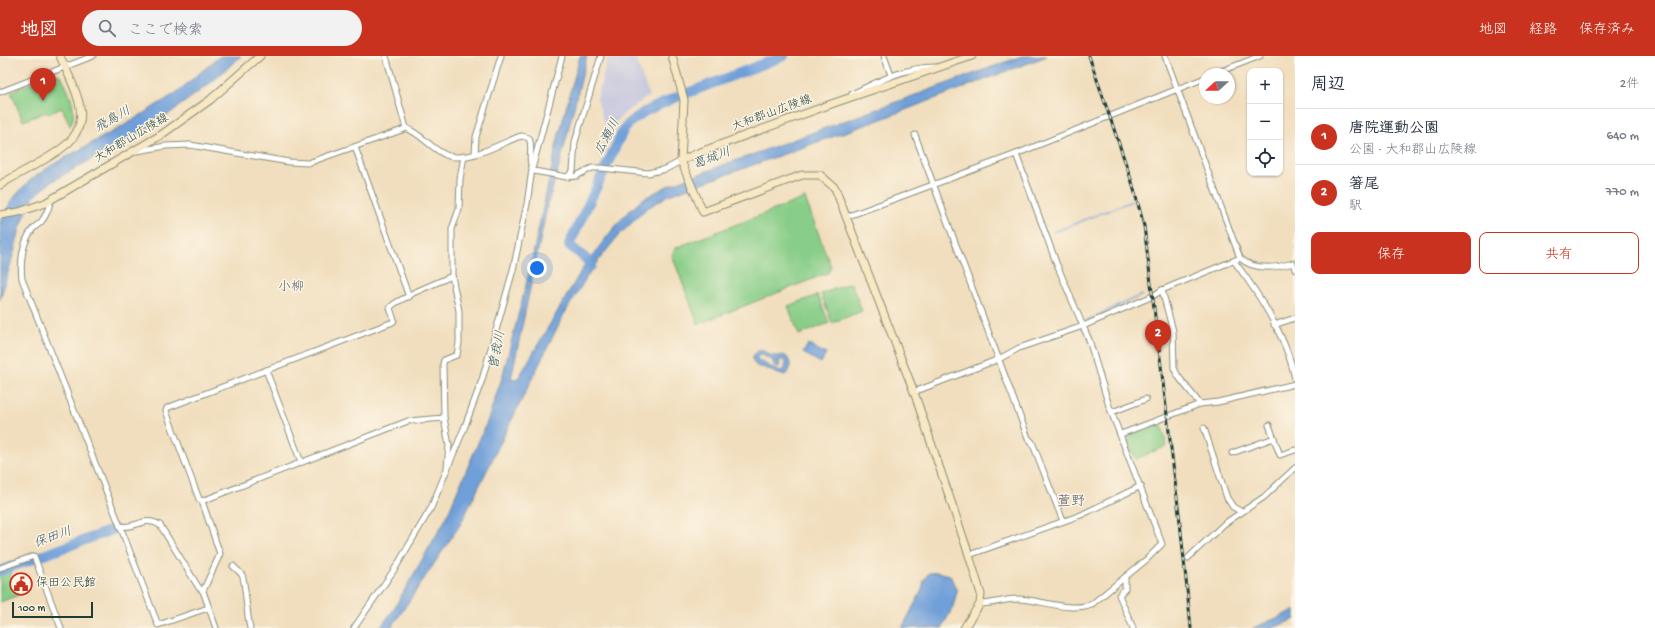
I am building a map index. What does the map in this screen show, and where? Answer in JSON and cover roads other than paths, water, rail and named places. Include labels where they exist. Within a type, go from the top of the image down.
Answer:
[{"type":"main road","points":[[0,185],[63,147],[77,132],[80,122],[80,106],[60,56]]},
{"type":"main road","name":"大和郡山広陵線","points":[[0,215],[19,212],[44,203],[134,152],[161,135],[210,100],[260,56]]},
{"type":"main road","points":[[672,56],[684,100],[683,164],[703,212],[802,175],[820,175],[835,188],[914,392],[970,555],[980,594],[980,604],[964,628]]},
{"type":"main road","name":"大和郡山広陵線","points":[[683,164],[695,154],[834,103],[944,67],[972,56]]},
{"type":"street","points":[[0,92],[92,56]]},
{"type":"street","points":[[386,56],[406,128]]},
{"type":"street","points":[[475,154],[476,137],[501,56]]},
{"type":"street","points":[[354,628],[415,536],[431,508],[482,380],[499,322],[527,204],[533,170],[562,56]]},
{"type":"street","points":[[567,177],[573,170],[575,142],[601,56]]},
{"type":"street","points":[[884,56],[891,75]]},
{"type":"street","points":[[1165,56],[1240,258],[1250,265],[1257,266],[1272,267],[1294,262],[1295,269]]},
{"type":"street","points":[[1229,68],[1260,56]]},
{"type":"street","points":[[834,103],[891,75],[920,67],[944,67]]},
{"type":"street","points":[[846,217],[1016,154],[1199,80]]},
{"type":"street","points":[[134,152],[166,146],[190,144],[288,162],[308,163],[406,128],[418,134],[445,155],[464,156],[475,154],[522,136],[529,138],[531,143],[529,162],[533,170]]},
{"type":"street","points":[[161,135],[162,142],[166,146]]},
{"type":"street","points":[[915,135],[1028,438],[1032,442],[1063,521]]},
{"type":"street","points":[[355,147],[409,297]]},
{"type":"street","points":[[980,604],[989,604],[1016,599],[1068,606],[1092,604],[1146,560],[1162,544],[1112,412],[1089,340],[1057,265],[1016,154]]},
{"type":"street","points":[[447,469],[446,462],[449,445],[444,418],[443,364],[444,360],[457,355],[459,343],[459,311],[452,276],[452,229],[459,209],[460,179],[464,156]]},
{"type":"street","points":[[533,170],[567,177],[576,176],[592,168],[648,173],[683,164]]},
{"type":"street","points":[[51,199],[49,210],[41,222],[32,230],[25,242],[23,248],[22,279],[158,626],[208,608]]},
{"type":"street","points":[[914,392],[999,359],[1019,348],[1083,326],[1153,296],[1162,290],[1240,258]]},
{"type":"street","points":[[1234,260],[1253,288],[1274,325],[1290,358],[1295,379]]},
{"type":"street","points":[[203,591],[220,554],[202,500],[199,498],[166,411],[167,408],[393,322],[394,320],[390,308],[392,305],[409,297],[413,293],[452,276]]},
{"type":"street","points":[[1162,290],[1173,331],[1174,368],[1178,376],[1200,404]]},
{"type":"street","points":[[1274,325],[1295,318]]},
{"type":"street","points":[[266,370],[302,462]]},
{"type":"street","points":[[1121,434],[1200,404],[1218,402],[1295,384]]},
{"type":"street","points":[[1112,412],[1146,398]]},
{"type":"street","points":[[202,500],[408,421],[444,418]]},
{"type":"street","points":[[1269,425],[1280,455],[1295,450]]},
{"type":"street","points":[[1204,428],[1227,498],[1233,507],[1242,512]]},
{"type":"street","points":[[1232,453],[1274,438]]},
{"type":"street","points":[[1188,558],[1224,524],[1264,497],[1295,468]]},
{"type":"street","points":[[970,555],[1081,515],[1141,486]]},
{"type":"street","points":[[120,526],[125,527],[146,521],[153,521],[160,525],[199,588],[203,591],[216,628]]},
{"type":"street","points":[[0,568],[34,556],[61,628]]},
{"type":"street","points":[[233,566],[244,579],[245,605],[250,628]]},
{"type":"street","points":[[1125,577],[1125,589],[1119,595],[1133,628]]},
{"type":"water","points":[[220,56],[241,56],[213,81],[161,120],[51,182],[35,196],[31,201],[20,228],[0,300],[0,222],[11,201],[26,184],[52,165],[123,126],[176,93]]},
{"type":"water","points":[[580,56],[587,56],[560,163],[548,203],[511,379],[515,380],[519,377],[583,268],[625,215],[643,199],[669,185],[1022,56],[1047,56],[871,123],[669,195],[646,209],[618,236],[591,270],[563,316],[460,525],[391,628],[380,628],[393,610],[445,520],[487,422],[502,378],[529,273],[558,138]]},
{"type":"water","points":[[808,344],[826,354],[821,363],[803,353]]},
{"type":"water","points":[[762,350],[773,356],[786,356],[790,363],[788,373],[781,374],[757,366],[753,362],[753,357],[758,351]],"holes":[[[759,354],[772,360],[774,365],[779,367],[780,362],[776,360],[783,360],[786,363],[785,368],[782,371],[777,370],[758,360],[757,356]]]},
{"type":"water","points":[[938,572],[950,575],[957,591],[953,607],[942,628],[902,628],[922,590],[924,580],[929,573]]},
{"type":"water","points":[[1295,610],[1295,619],[1273,628],[1253,628]]},
{"type":"waterway","name":"広瀬川","points":[[591,266],[585,258],[569,245],[622,133],[629,123],[644,112],[672,99],[784,56]]},
{"type":"waterway","points":[[1054,232],[1132,201]]},
{"type":"waterway","points":[[1087,320],[1142,295]]},
{"type":"waterway","name":"保田川","points":[[0,571],[115,529]]},
{"type":"railway","points":[[1089,56],[1132,182],[1144,226],[1180,522],[1191,628]]},
{"type":"place","name":"唐院運動公園","points":[[43,101]]},
{"type":"place","name":"箸尾","points":[[1158,353]]},
{"type":"place","name":"保田公民館","points":[[21,584]]},
{"type":"district","name":"小柳","points":[[291,287]]},
{"type":"district","name":"萱野","points":[[1071,502]]},
{"type":"water label","name":"飛鳥川","points":[[113,120]]},
{"type":"water label","name":"葛城川","points":[[712,159]]},
{"type":"water label","name":"曽我川","points":[[498,350]]}]
